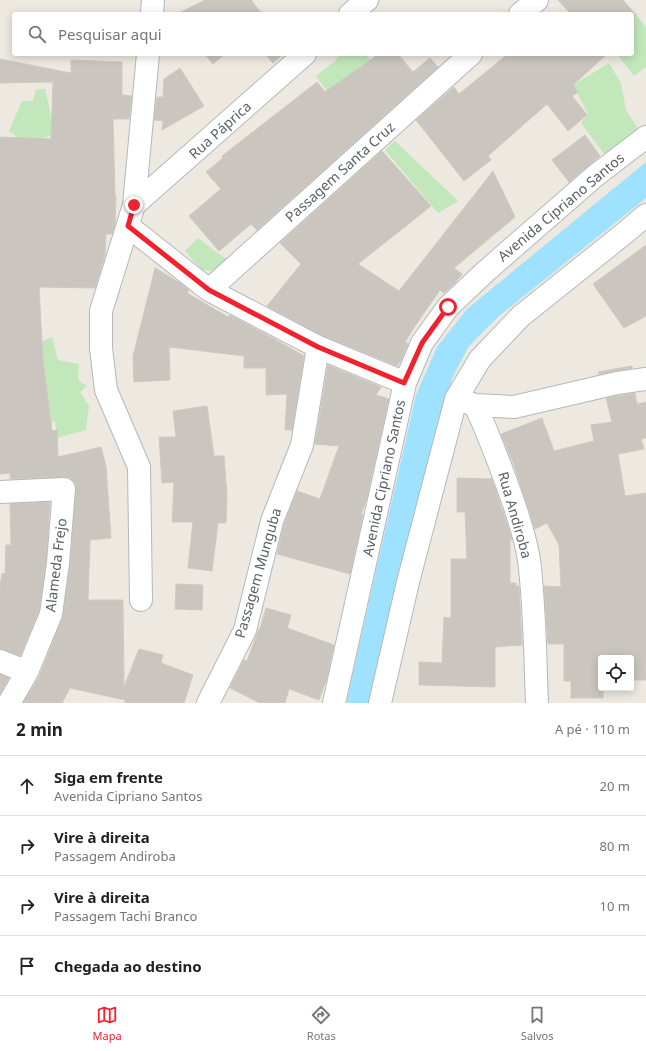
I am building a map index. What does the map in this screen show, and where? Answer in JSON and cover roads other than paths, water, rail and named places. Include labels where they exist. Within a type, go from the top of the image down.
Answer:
[{"type":"street","points":[[152,12],[153,0]]},
{"type":"street","points":[[352,12],[367,0]]},
{"type":"street","points":[[522,12],[537,0]]},
{"type":"street","points":[[141,600],[139,467],[106,390],[101,348],[101,311],[134,205],[148,56]]},
{"type":"street","name":"Rua Páprica","points":[[134,205],[303,56]]},
{"type":"street","name":"Passagem Santa Cruz","points":[[209,290],[469,56]]},
{"type":"street","name":"Avenida Cipriano Santos","points":[[334,703],[404,383],[422,343],[448,307],[484,272],[596,176],[646,137]]},
{"type":"street","points":[[380,703],[408,582],[480,359],[522,316],[646,215]]},
{"type":"street","points":[[128,226],[209,290],[318,347],[404,383]]},
{"type":"street","name":"Passagem Munguba","points":[[208,703],[245,630],[272,521],[302,445],[318,347]]},
{"type":"street","points":[[465,402],[514,407],[617,383],[646,379]]},
{"type":"street","name":"Rua Andiroba","points":[[465,402],[489,433],[521,527],[529,558],[533,597],[537,703]]},
{"type":"street","name":"Alameda Frejo","points":[[0,492],[64,489],[58,563],[51,614],[27,672],[9,703]]},
{"type":"street","points":[[0,661],[27,672]]},
{"type":"water","points":[[646,162],[646,198],[498,317],[469,346],[453,376],[437,430],[372,703],[346,703],[416,395],[437,347],[467,309]]}]
